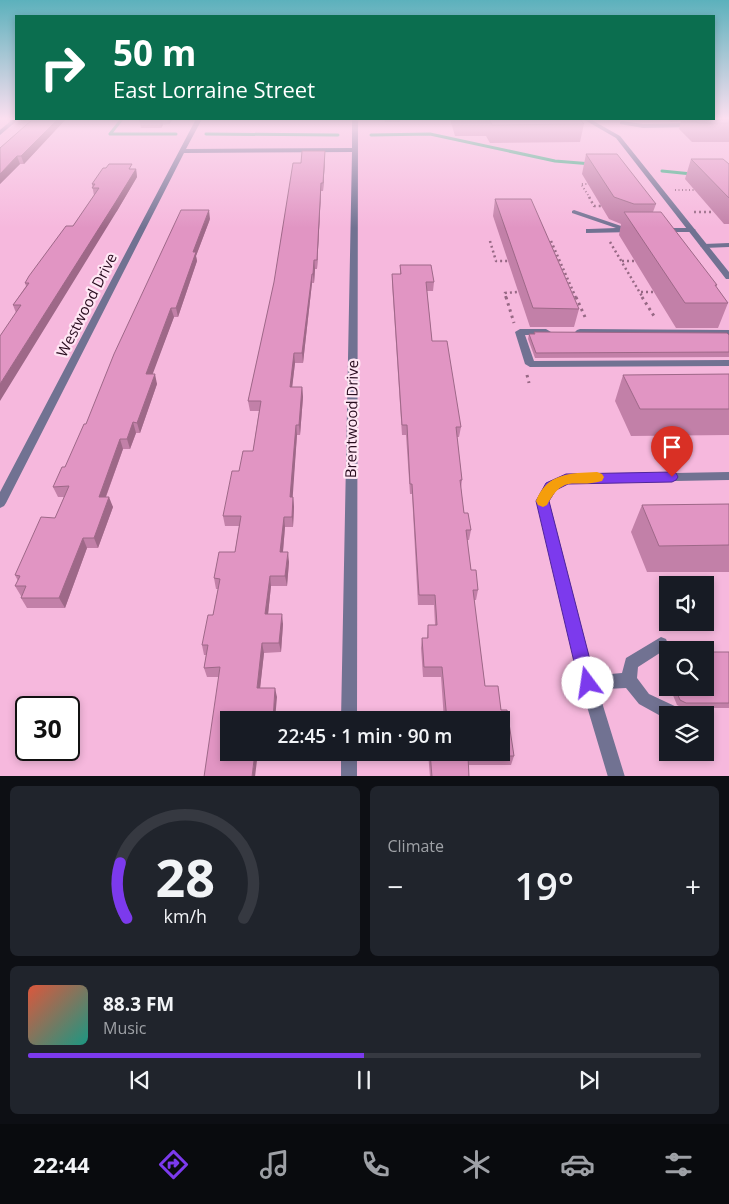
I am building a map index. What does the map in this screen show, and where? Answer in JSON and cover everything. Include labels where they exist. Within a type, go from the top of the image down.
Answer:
[{"type":"street","name":"Westwood Drive","points":[[0,503],[181,155]]},
{"type":"street","name":"Brentwood Drive","points":[[349,711],[355,155]]},
{"type":"street","points":[[632,155],[729,277]]},
{"type":"street","points":[[574,212],[638,230],[589,231]]},
{"type":"street","points":[[658,230],[692,230]]},
{"type":"street","points":[[704,246],[729,245]]},
{"type":"street","points":[[729,333],[520,332],[530,364],[729,363]]},
{"type":"street","points":[[618,776],[610,758],[588,683],[543,501],[551,486],[566,479],[729,476]]},
{"type":"street","points":[[659,645],[631,663],[629,680],[644,699],[659,707]]},
{"type":"street","points":[[588,683],[629,680]]},
{"type":"street","points":[[349,761],[349,776]]},
{"type":"path","points":[[591,184],[581,184],[594,206],[605,206]]},
{"type":"path","points":[[675,190],[694,190]]},
{"type":"path","points":[[693,212],[714,212]]},
{"type":"path","points":[[490,241],[496,261],[508,261]]},
{"type":"path","points":[[551,241],[585,317]]},
{"type":"path","points":[[609,241],[654,316]]},
{"type":"path","points":[[621,260],[635,261]]},
{"type":"path","points":[[553,261],[560,261]]},
{"type":"path","points":[[515,325],[506,293],[518,292]]},
{"type":"path","points":[[567,292],[574,292]]},
{"type":"path","points":[[640,292],[654,292]]},
{"type":"building","points":[[0,155],[22,155],[17,156],[0,174]]},
{"type":"building","points":[[302,155],[325,155],[323,183],[321,183],[317,260],[314,260],[302,353],[294,353],[290,387],[302,387],[299,425],[296,425],[290,497],[293,497],[292,517],[284,517],[280,552],[288,552],[285,576],[270,576],[265,614],[282,614],[279,643],[262,643],[257,688],[275,688],[274,711],[220,711],[220,761],[254,761],[252,776],[204,776],[220,667],[204,668],[208,645],[202,645],[208,615],[213,615],[220,579],[214,578],[219,552],[235,552],[241,516],[223,516],[232,471],[239,471],[243,451],[253,451],[261,401],[248,401],[274,282],[293,163],[301,163]]},
{"type":"building","points":[[587,155],[618,155],[656,204],[634,204],[614,197]]},
{"type":"building","points":[[691,159],[723,159],[729,164],[729,198]]},
{"type":"building","points":[[109,164],[132,164],[129,169],[136,169],[0,384],[0,336],[21,305],[13,305],[29,283],[25,283],[29,276],[66,226],[73,226],[99,188],[92,188],[95,184],[92,184],[103,168],[106,168]]},
{"type":"building","points":[[495,199],[531,199],[579,309],[533,308]]},
{"type":"building","points":[[181,210],[209,210],[193,252],[196,252],[176,308],[171,308],[146,374],[155,374],[137,423],[133,422],[127,439],[120,439],[99,497],[109,497],[94,538],[83,538],[59,598],[21,598],[26,586],[15,586],[20,576],[15,575],[41,517],[55,518],[69,486],[53,487],[62,467],[65,467],[84,424],[86,424],[114,354]]},
{"type":"building","points":[[624,212],[661,212],[717,285],[715,285],[728,303],[685,303]]},
{"type":"building","points":[[400,265],[431,265],[434,282],[426,282],[432,341],[447,341],[461,427],[456,427],[462,480],[460,480],[464,513],[468,513],[471,530],[466,530],[471,570],[476,570],[478,590],[473,590],[485,686],[498,686],[501,710],[507,711],[446,711],[442,667],[424,667],[422,638],[428,638],[428,625],[437,625],[435,595],[419,595],[407,425],[402,425],[392,274],[401,274]]},
{"type":"building","points":[[534,332],[727,333],[729,335],[729,352],[536,353],[529,334],[535,334]]},
{"type":"building","points":[[729,374],[729,409],[640,409],[623,375]]},
{"type":"building","points":[[729,504],[729,545],[659,546],[642,505]]},
{"type":"building","points":[[714,652],[729,652],[729,703],[686,703],[680,700],[678,696],[714,696]]},
{"type":"building","points":[[510,730],[514,756],[510,756]]},
{"type":"building","points":[[431,761],[468,761],[469,776],[432,776]]},
{"type":"waterway","points":[[528,155],[555,161],[592,164]]},
{"type":"waterway","points":[[662,171],[692,174]]},
{"type":"slow traffic","points":[[543,501],[546,492],[558,482],[566,479],[597,477]]},
{"type":"route","points":[[588,683],[543,507],[546,492],[551,486],[566,479],[672,477]]}]
